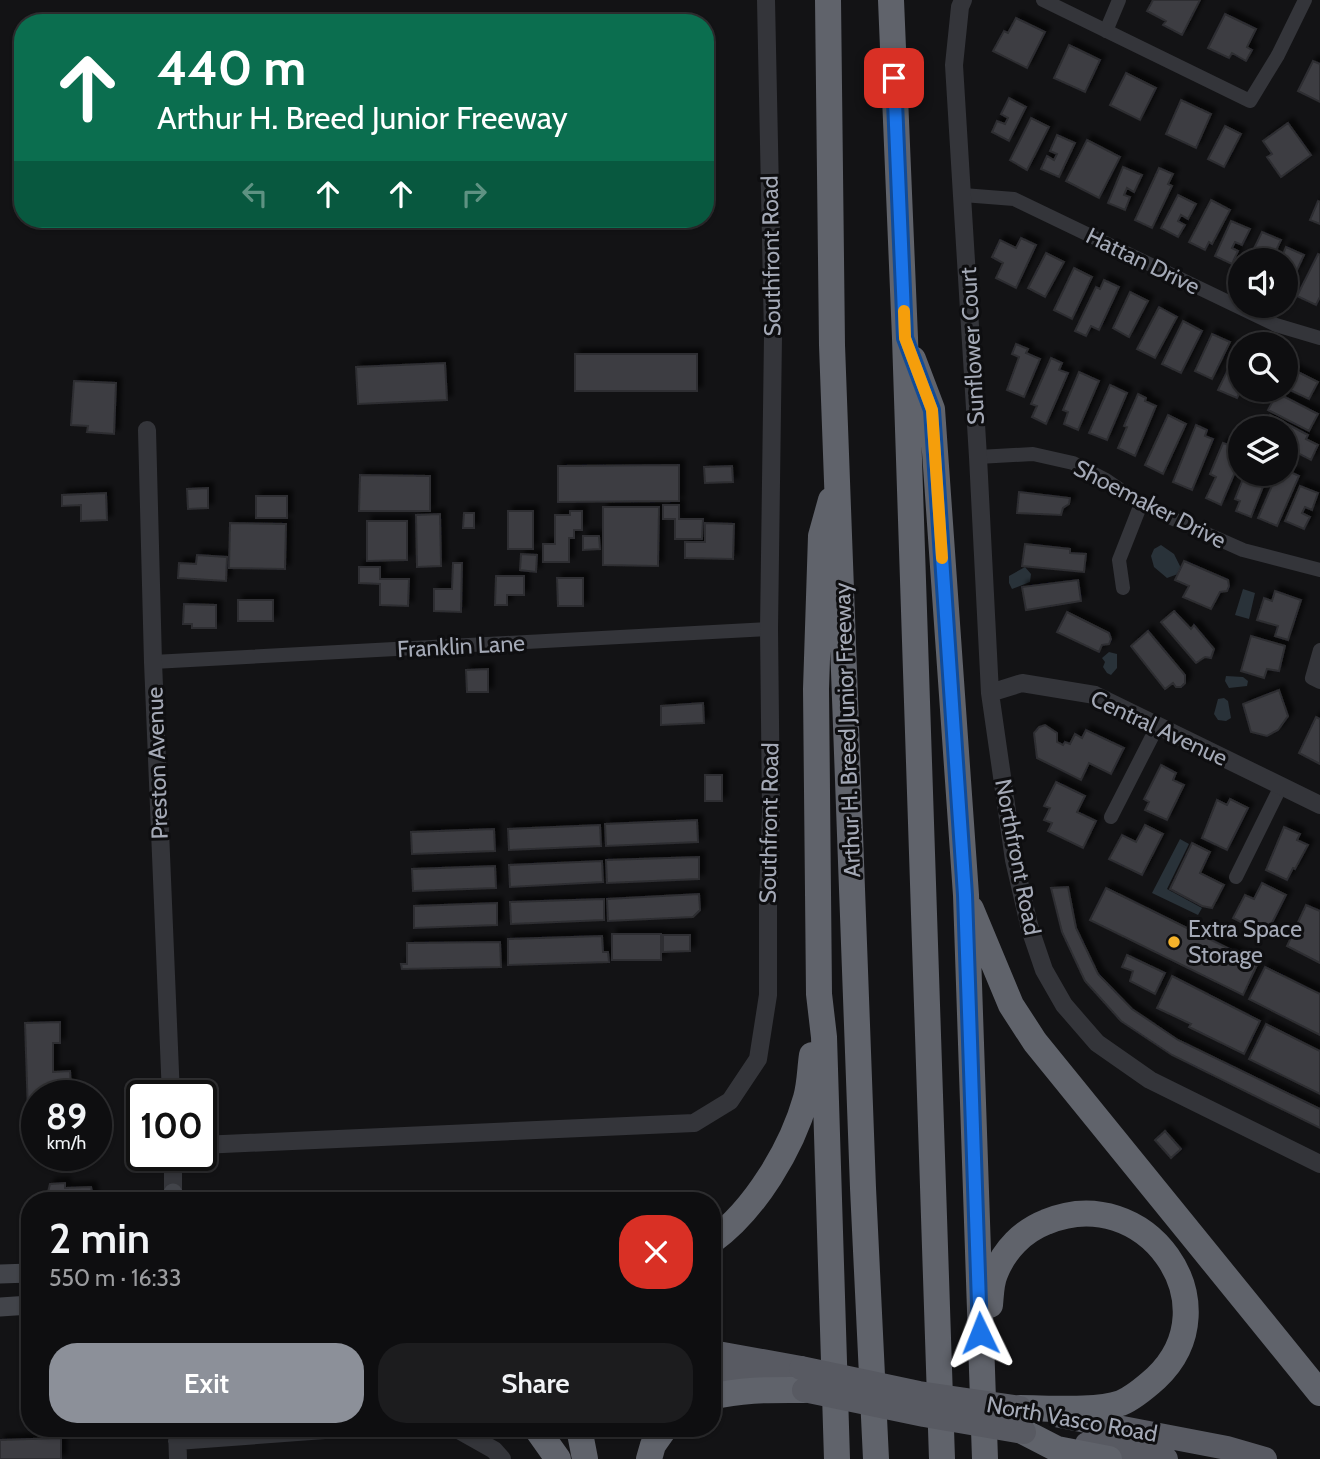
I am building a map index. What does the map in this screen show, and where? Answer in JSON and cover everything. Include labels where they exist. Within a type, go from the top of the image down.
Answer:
[{"type":"highway","name":"Arthur H. Breed Junior Freeway","points":[[828,0],[832,345],[863,1188],[876,1459]]},
{"type":"highway","points":[[891,0],[905,338],[942,1459]]},
{"type":"highway","points":[[905,338],[932,410],[965,895],[985,1459]]},
{"type":"highway","points":[[837,1459],[824,1037],[819,994],[816,690],[821,536],[838,474]]},
{"type":"highway","points":[[965,895],[1011,1005],[1035,1042],[1320,1393]]},
{"type":"highway","points":[[721,1234],[755,1198],[789,1145],[806,1096],[819,994]]},
{"type":"highway","points":[[980,1333],[989,1311],[994,1275],[1010,1247],[1035,1226],[1057,1217],[1090,1214],[1122,1218],[1153,1237],[1173,1263],[1184,1291],[1185,1318],[1180,1344],[1166,1369],[1146,1387],[1121,1403],[1022,1420]]},
{"type":"highway","points":[[721,1355],[803,1379]]},
{"type":"highway","points":[[721,1373],[803,1379]]},
{"type":"highway","points":[[721,1395],[803,1379]]},
{"type":"highway","name":"North Vasco Road","points":[[803,1379],[921,1404],[1227,1448],[1265,1459]]},
{"type":"highway","points":[[1022,1420],[1057,1450],[1109,1459]]},
{"type":"highway","name":"North Vasco Road","points":[[1022,1420],[1166,1459]]},
{"type":"highway","points":[[542,1437],[558,1459]]},
{"type":"highway","points":[[581,1437],[585,1459]]},
{"type":"highway","points":[[649,1459],[659,1437]]},
{"type":"main road","points":[[0,1274],[21,1273]]},
{"type":"main road","points":[[0,1307],[21,1306]]},
{"type":"street","name":"Southfront Road","points":[[217,1144],[694,1123],[730,1101],[758,1059],[768,995],[771,812],[769,629],[773,336],[766,0]]},
{"type":"street","name":"Sunflower Court","points":[[963,0],[954,65],[990,693]]},
{"type":"street","points":[[1043,0],[1250,101],[1278,55],[1305,0]]},
{"type":"street","points":[[1106,31],[1119,0]]},
{"type":"street","name":"Hattan Drive","points":[[963,195],[1014,199],[1276,325],[1320,338]]},
{"type":"street","name":"Preston Avenue","points":[[147,430],[153,662],[170,1080]]},
{"type":"street","name":"Shoemaker Drive","points":[[978,457],[1033,454],[1073,463],[1141,503],[1243,550],[1320,570]]},
{"type":"street","points":[[1123,588],[1119,560],[1141,503]]},
{"type":"street","name":"Franklin Lane","points":[[153,662],[769,629]]},
{"type":"street","points":[[1320,650],[1312,678],[1320,682]]},
{"type":"street","name":"Central Avenue","points":[[990,693],[1022,683],[1096,695],[1320,805]]},
{"type":"street","name":"Northfront Road","points":[[990,693],[1014,860],[1030,929],[1044,970],[1064,1005],[1097,1043],[1150,1080],[1320,1164]]},
{"type":"street","points":[[1111,817],[1157,725]]},
{"type":"street","points":[[1236,877],[1281,786]]},
{"type":"street","points":[[173,1171],[173,1192]]},
{"type":"street","points":[[177,1443],[247,1437]]},
{"type":"street","points":[[471,1437],[494,1450],[502,1459]]},
{"type":"shaded area","points":[[1161,545],[1174,554],[1181,568],[1178,574],[1167,578],[1154,567],[1151,556],[1154,549]]},
{"type":"shaded area","points":[[1025,567],[1031,574],[1030,582],[1012,589],[1009,576]]},
{"type":"shaded area","points":[[1243,589],[1255,593],[1249,619],[1235,615]]},
{"type":"shaded area","points":[[1109,652],[1117,654],[1117,668],[1111,675],[1103,667],[1105,662],[1102,658]]},
{"type":"shaded area","points":[[1226,676],[1243,677],[1248,681],[1247,686],[1229,688],[1225,681]]},
{"type":"shaded area","points":[[1224,698],[1228,701],[1231,718],[1226,721],[1218,720],[1214,714],[1218,699]]},
{"type":"shaded area","points":[[1180,839],[1189,844],[1167,889],[1202,908],[1198,915],[1152,893]]},
{"type":"building","points":[[1153,0],[1200,0],[1182,35],[1163,25],[1166,21],[1147,11]]},
{"type":"building","points":[[1225,14],[1256,29],[1247,47],[1252,50],[1246,61],[1232,53],[1229,58],[1208,48]]},
{"type":"building","points":[[1016,18],[1045,32],[1027,68],[993,51],[1004,31],[1008,33]]},
{"type":"building","points":[[1069,45],[1100,60],[1085,92],[1054,78]]},
{"type":"building","points":[[1313,61],[1320,64],[1320,102],[1298,91]]},
{"type":"building","points":[[1126,73],[1156,88],[1140,120],[1110,105]]},
{"type":"building","points":[[1009,98],[1026,107],[1009,141],[992,132],[997,121],[1005,124],[1008,118],[1001,114]]},
{"type":"building","points":[[1181,100],[1211,114],[1196,148],[1166,134]]},
{"type":"building","points":[[1031,118],[1049,127],[1027,170],[1010,160]]},
{"type":"building","points":[[1288,123],[1311,155],[1281,177],[1267,157],[1272,154],[1263,141]]},
{"type":"building","points":[[1225,126],[1241,134],[1224,167],[1208,159]]},
{"type":"building","points":[[1057,135],[1075,143],[1059,177],[1041,169],[1047,156],[1054,160],[1057,154],[1050,151]]},
{"type":"building","points":[[1087,140],[1120,157],[1099,198],[1066,181]]},
{"type":"building","points":[[1123,167],[1142,175],[1134,192],[1127,188],[1124,195],[1130,197],[1125,210],[1108,203]]},
{"type":"building","points":[[1159,168],[1173,174],[1168,184],[1172,186],[1152,228],[1135,220]]},
{"type":"building","points":[[1178,195],[1196,204],[1188,219],[1181,215],[1178,221],[1185,225],[1178,237],[1161,228]]},
{"type":"building","points":[[1211,200],[1230,210],[1212,244],[1209,242],[1205,250],[1189,242]]},
{"type":"building","points":[[1318,201],[1320,202],[1320,224],[1310,220]]},
{"type":"building","points":[[1231,221],[1250,229],[1242,245],[1235,242],[1232,248],[1228,248],[1228,262],[1215,256]]},
{"type":"building","points":[[1262,232],[1281,240],[1277,248],[1254,248]]},
{"type":"building","points":[[1021,238],[1036,245],[1016,288],[996,278],[1003,263],[992,257],[1000,240],[1016,248]]},
{"type":"building","points":[[1298,252],[1304,255],[1298,268]]},
{"type":"building","points":[[1046,253],[1064,262],[1045,297],[1028,288]]},
{"type":"building","points":[[1318,254],[1320,255],[1320,297],[1316,305],[1298,296]]},
{"type":"building","points":[[1074,268],[1092,277],[1072,319],[1054,310]]},
{"type":"building","points":[[1104,280],[1119,287],[1099,330],[1091,326],[1086,336],[1075,331],[1096,287],[1100,289]]},
{"type":"building","points":[[1130,292],[1148,301],[1129,337],[1113,328]]},
{"type":"building","points":[[1159,307],[1177,317],[1155,358],[1137,349]]},
{"type":"building","points":[[1183,321],[1202,331],[1181,373],[1162,364]]},
{"type":"building","points":[[1212,334],[1228,341],[1212,379],[1195,371]]},
{"type":"building","points":[[1016,344],[1028,349],[1026,353],[1040,359],[1024,397],[1007,390],[1019,357],[1012,354]]},
{"type":"building","points":[[575,354],[697,354],[697,391],[575,391]]},
{"type":"building","points":[[1051,358],[1062,363],[1059,370],[1068,373],[1046,424],[1032,417],[1037,406],[1031,404]]},
{"type":"building","points":[[445,363],[447,400],[358,404],[356,367]]},
{"type":"building","points":[[1228,370],[1228,394],[1218,390]]},
{"type":"building","points":[[1079,372],[1099,381],[1078,430],[1064,424],[1068,412],[1063,410]]},
{"type":"building","points":[[1298,372],[1318,382],[1309,399],[1298,394]]},
{"type":"building","points":[[74,381],[116,383],[114,434],[87,432],[88,426],[71,425]]},
{"type":"building","points":[[1110,385],[1127,393],[1107,440],[1089,433]]},
{"type":"building","points":[[1138,394],[1156,406],[1135,456],[1118,448]]},
{"type":"building","points":[[1272,402],[1295,402],[1318,414],[1309,431],[1298,425],[1298,416],[1280,416],[1268,410]]},
{"type":"building","points":[[1168,415],[1186,424],[1163,474],[1145,465]]},
{"type":"building","points":[[1196,425],[1207,430],[1205,436],[1213,439],[1192,490],[1173,482]]},
{"type":"building","points":[[1298,430],[1308,435],[1306,439],[1318,445],[1311,460],[1298,453]]},
{"type":"building","points":[[1223,443],[1228,445],[1229,486],[1221,505],[1206,498],[1216,477],[1210,474]]},
{"type":"building","points":[[679,465],[679,501],[558,502],[558,466]]},
{"type":"building","points":[[732,466],[733,482],[705,483],[704,467]]},
{"type":"building","points":[[360,475],[430,476],[430,511],[359,511]]},
{"type":"building","points":[[1240,486],[1263,486],[1251,517],[1236,511],[1240,501],[1235,499]]},
{"type":"building","points":[[1272,486],[1295,486],[1277,526],[1258,518]]},
{"type":"building","points":[[1300,486],[1318,493],[1312,510],[1305,507],[1302,513],[1310,517],[1304,529],[1285,521]]},
{"type":"building","points":[[208,488],[208,508],[188,509],[187,489]]},
{"type":"building","points":[[1019,492],[1070,498],[1069,504],[1063,508],[1061,515],[1017,513]]},
{"type":"building","points":[[106,493],[107,520],[81,521],[81,505],[62,506],[62,495]]},
{"type":"building","points":[[256,496],[287,496],[287,518],[256,518]]},
{"type":"building","points":[[663,505],[679,505],[679,519],[703,519],[702,539],[675,539],[675,519],[663,519]]},
{"type":"building","points":[[603,507],[659,507],[658,566],[603,565]]},
{"type":"building","points":[[508,511],[533,511],[533,549],[508,549]]},
{"type":"building","points":[[570,511],[582,511],[582,530],[574,530],[574,538],[569,538],[569,562],[543,562],[543,544],[555,544],[555,515],[570,515]]},
{"type":"building","points":[[464,513],[474,513],[474,528],[463,528]]},
{"type":"building","points":[[440,514],[441,566],[417,567],[416,515]]},
{"type":"building","points":[[367,521],[407,521],[407,560],[367,561]]},
{"type":"building","points":[[230,523],[286,524],[285,569],[229,568]]},
{"type":"building","points":[[705,523],[734,524],[733,559],[685,558],[685,542],[705,542]]},
{"type":"building","points":[[583,536],[599,536],[600,549],[583,550]]},
{"type":"building","points":[[1025,544],[1070,549],[1070,553],[1086,554],[1084,572],[1022,566]]},
{"type":"building","points":[[521,554],[537,555],[536,572],[520,570]]},
{"type":"building","points":[[197,555],[227,557],[226,581],[178,578],[179,563],[196,564]]},
{"type":"building","points":[[1184,561],[1228,580],[1227,591],[1220,592],[1211,609],[1183,597],[1189,586],[1175,580]]},
{"type":"building","points":[[453,563],[462,563],[461,612],[434,611],[434,589],[452,589]]},
{"type":"building","points":[[359,567],[380,567],[380,579],[409,579],[408,606],[380,605],[380,584],[359,583]]},
{"type":"building","points":[[496,576],[524,576],[524,595],[507,595],[507,605],[495,605]]},
{"type":"building","points":[[557,578],[583,578],[583,606],[558,606]]},
{"type":"building","points":[[1078,580],[1081,601],[1026,610],[1022,587]]},
{"type":"building","points":[[1275,591],[1301,600],[1288,640],[1275,636],[1278,626],[1257,620],[1264,598],[1272,601]]},
{"type":"building","points":[[238,600],[273,600],[273,621],[238,621]]},
{"type":"building","points":[[184,604],[216,605],[216,628],[192,628],[192,624],[183,624]]},
{"type":"building","points":[[1174,611],[1191,629],[1194,625],[1214,649],[1211,658],[1205,657],[1196,663],[1161,622]]},
{"type":"building","points":[[1067,612],[1109,633],[1109,644],[1102,645],[1099,652],[1057,632]]},
{"type":"building","points":[[1148,631],[1185,675],[1185,683],[1181,687],[1176,687],[1173,683],[1165,689],[1131,646]]},
{"type":"building","points":[[1251,636],[1285,646],[1279,671],[1267,669],[1264,678],[1241,671]]},
{"type":"building","points":[[488,669],[488,692],[467,692],[466,670]]},
{"type":"building","points":[[1279,690],[1288,716],[1278,730],[1267,736],[1251,732],[1243,704]]},
{"type":"building","points":[[703,703],[704,723],[661,725],[661,706]]},
{"type":"building","points":[[1316,717],[1320,719],[1320,764],[1299,753]]},
{"type":"building","points":[[1045,725],[1057,733],[1057,742],[1063,745],[1065,742],[1070,744],[1075,734],[1082,738],[1086,730],[1124,748],[1111,774],[1089,763],[1081,780],[1037,758],[1034,733]]},
{"type":"building","points":[[1161,765],[1176,773],[1173,780],[1184,785],[1167,820],[1145,810],[1149,802],[1144,799]]},
{"type":"building","points":[[705,775],[722,775],[722,801],[705,801]]},
{"type":"building","points":[[1056,782],[1085,796],[1077,812],[1096,821],[1083,848],[1048,831],[1052,823],[1044,820],[1050,808],[1044,806]]},
{"type":"building","points":[[1230,799],[1248,808],[1227,850],[1202,838],[1217,800],[1227,805]]},
{"type":"building","points":[[697,820],[698,842],[606,846],[605,824]]},
{"type":"building","points":[[600,825],[601,846],[509,850],[508,829]]},
{"type":"building","points":[[1145,825],[1163,834],[1142,875],[1109,859],[1122,835],[1136,842]]},
{"type":"building","points":[[1284,827],[1300,834],[1297,840],[1308,845],[1287,880],[1266,870]]},
{"type":"building","points":[[494,829],[495,851],[412,854],[411,832]]},
{"type":"building","points":[[1192,843],[1210,852],[1200,873],[1224,885],[1212,908],[1202,906],[1170,889]]},
{"type":"building","points":[[699,857],[699,879],[607,883],[606,860]]},
{"type":"building","points":[[602,861],[603,882],[510,887],[509,865]]},
{"type":"building","points":[[495,866],[496,888],[413,891],[412,869]]},
{"type":"building","points":[[1262,883],[1286,895],[1266,935],[1233,918],[1245,895],[1254,899]]},
{"type":"building","points":[[1068,887],[1076,928],[1098,974],[1132,1009],[1178,1040],[1320,1109],[1320,1128],[1172,1055],[1121,1021],[1085,981],[1062,932],[1051,888]]},
{"type":"building","name":"Extra Space Storage","points":[[1106,888],[1258,963],[1243,995],[1090,920]]},
{"type":"building","points":[[699,894],[700,910],[693,917],[608,921],[607,899]]},
{"type":"building","points":[[604,899],[604,920],[511,924],[510,902]]},
{"type":"building","points":[[497,903],[497,925],[414,928],[414,906]]},
{"type":"building","points":[[1306,905],[1320,911],[1320,963],[1287,946]]},
{"type":"building","points":[[612,934],[661,934],[661,960],[612,960]]},
{"type":"building","points":[[663,935],[690,935],[690,951],[663,952]]},
{"type":"building","points":[[602,936],[603,952],[608,952],[609,962],[508,965],[508,939]]},
{"type":"building","points":[[500,942],[501,967],[402,969],[401,964],[407,964],[407,943]]},
{"type":"building","points":[[1127,955],[1165,973],[1155,994],[1130,981],[1133,971],[1122,967]]},
{"type":"building","points":[[1265,967],[1320,994],[1320,1035],[1249,999]]},
{"type":"building","points":[[1172,976],[1260,1021],[1244,1054],[1157,1008]]},
{"type":"building","points":[[60,1022],[60,1043],[53,1043],[53,1072],[70,1071],[71,1080],[27,1080],[25,1023]]},
{"type":"building","points":[[1266,1024],[1320,1051],[1320,1094],[1249,1059]]},
{"type":"building","points":[[1165,1131],[1181,1149],[1171,1158],[1155,1140]]},
{"type":"building","points":[[65,1183],[65,1188],[91,1187],[92,1192],[48,1192],[50,1184]]},
{"type":"building","points":[[61,1438],[61,1459],[0,1459],[0,1440]]},
{"type":"slow traffic","points":[[904,311],[905,338],[932,410],[942,558]]},
{"type":"place","name":"Extra Space Storage","points":[[1174,942]]},
{"type":"route","points":[[894,78],[905,338],[932,410],[965,895],[980,1333]]}]
